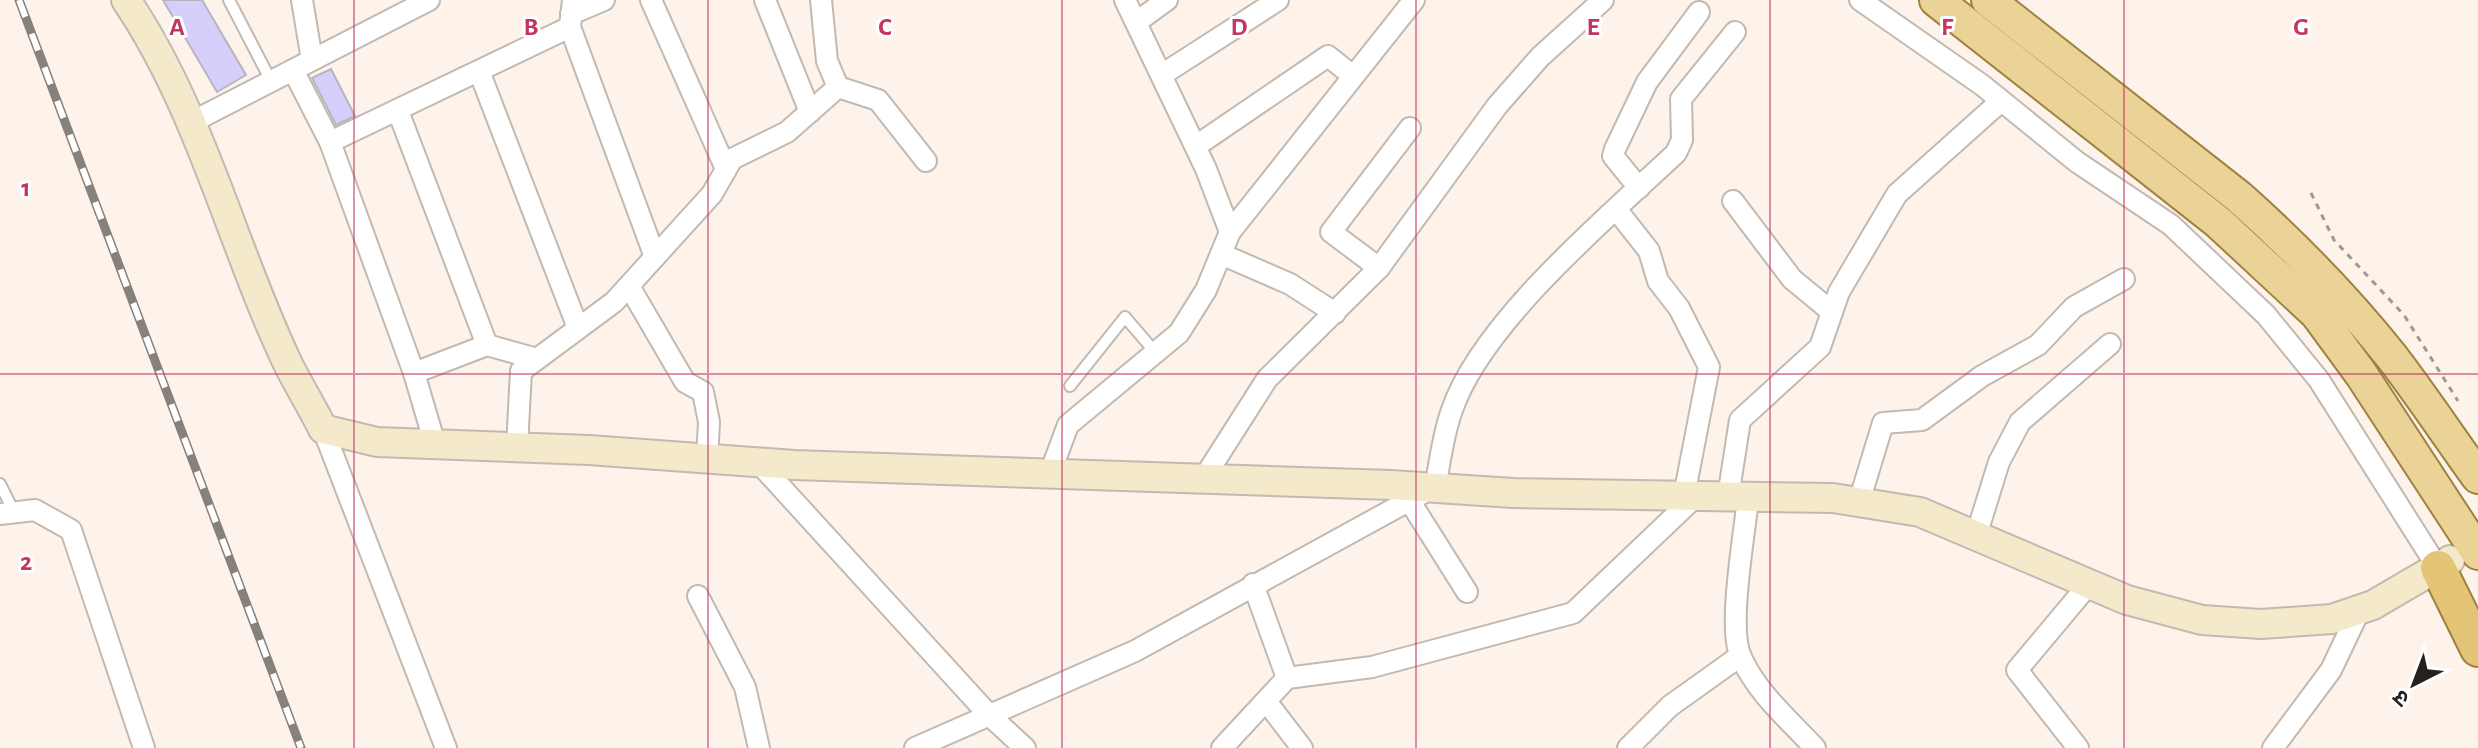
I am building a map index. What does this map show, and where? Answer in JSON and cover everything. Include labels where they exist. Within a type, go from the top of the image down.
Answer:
[{"type":"highway","points":[[2455,560],[2478,649]]},
{"type":"main road","points":[[126,0],[152,39],[190,123],[288,363],[323,429],[377,442],[517,447],[759,463],[1425,492],[1833,498],[1920,512],[2127,600],[2202,620],[2261,624],[2332,619],[2360,609],[2455,560],[2361,374],[2317,314],[2218,222],[1936,0]]},
{"type":"main road","points":[[1988,0],[2239,197],[2277,231],[2339,294],[2392,357],[2478,477]]},
{"type":"street","points":[[302,0],[312,60]]},
{"type":"street","points":[[190,123],[429,0]]},
{"type":"street","points":[[330,142],[479,71],[571,14],[604,0]]},
{"type":"street","points":[[651,0],[726,169]]},
{"type":"street","points":[[765,0],[810,112]]},
{"type":"street","points":[[821,0],[827,61],[838,87],[878,100],[926,161]]},
{"type":"street","points":[[1125,0],[1138,21],[1196,146],[1230,232]]},
{"type":"street","points":[[1138,21],[1167,0]]},
{"type":"street","points":[[1163,74],[1278,0]]},
{"type":"street","points":[[1049,476],[1068,425],[1179,333],[1206,290],[1230,232],[1414,0]]},
{"type":"street","points":[[1202,481],[1267,379],[1379,268],[1497,106],[1549,47],[1603,0]]},
{"type":"street","points":[[1860,0],[2001,101],[2077,162],[2171,225],[2272,322],[2455,560]]},
{"type":"street","points":[[1639,188],[1616,164],[1613,156],[1615,149],[1647,82],[1699,12]]},
{"type":"street","points":[[571,14],[655,257]]},
{"type":"street","points":[[1467,592],[1425,492],[1452,409],[1485,348],[1572,250],[1681,147],[1681,99],[1735,32]]},
{"type":"street","points":[[1196,146],[1328,56],[1353,76]]},
{"type":"street","points":[[293,70],[330,142],[414,373],[435,444]]},
{"type":"street","points":[[479,71],[578,328]]},
{"type":"street","points":[[517,447],[521,371],[614,302],[712,194],[732,159],[787,132],[838,87]]},
{"type":"street","points":[[1815,748],[1768,699],[1740,656],[1736,627],[1740,420],[1820,347],[1839,292],[1897,194],[2001,101]]},
{"type":"street","points":[[398,111],[487,345]]},
{"type":"street","points":[[1379,268],[1331,232],[1410,128]]},
{"type":"street","points":[[1733,201],[1792,279],[1832,312]]},
{"type":"street","points":[[1222,748],[1287,678],[1372,667],[1573,613],[1690,496],[1709,367],[1679,308],[1656,276],[1649,251],[1616,209]]},
{"type":"street","points":[[1221,254],[1290,284],[1335,313]]},
{"type":"street","points":[[1859,502],[1883,423],[1922,420],[1982,376],[2038,345],[2074,307],[2124,279]]},
{"type":"street","points":[[629,286],[685,382],[703,392],[709,422],[707,459]]},
{"type":"street","points":[[1976,536],[1999,462],[2020,422],[2110,344]]},
{"type":"street","points":[[414,373],[487,345],[537,359]]},
{"type":"street","points":[[323,429],[446,748]]},
{"type":"street","points":[[759,463],[989,715],[1025,748]]},
{"type":"street","points":[[915,748],[1135,651],[1425,492]]},
{"type":"street","points":[[6,512],[35,510],[71,530],[144,748]]},
{"type":"street","points":[[1253,584],[1287,678]]},
{"type":"street","points":[[2078,748],[2017,670],[2089,584]]},
{"type":"street","points":[[698,596],[745,687],[759,748]]},
{"type":"street","points":[[2273,748],[2331,670],[2360,609]]},
{"type":"street","points":[[1628,748],[1670,706],[1740,656]]},
{"type":"street","points":[[1266,701],[1302,748]]},
{"type":"lane","points":[[229,0],[271,81]]},
{"type":"lane","points":[[1070,386],[1121,319],[1130,319],[1155,352]]},
{"type":"lane","points":[[0,484],[6,512]]},
{"type":"path","points":[[2311,193],[2334,240],[2404,315],[2463,409]]},
{"type":"building","points":[[163,0],[202,0],[246,75],[217,92]]},
{"type":"building","points":[[331,69],[355,116],[336,125],[312,78]]},
{"type":"railway","points":[[19,0],[301,748]]}]
